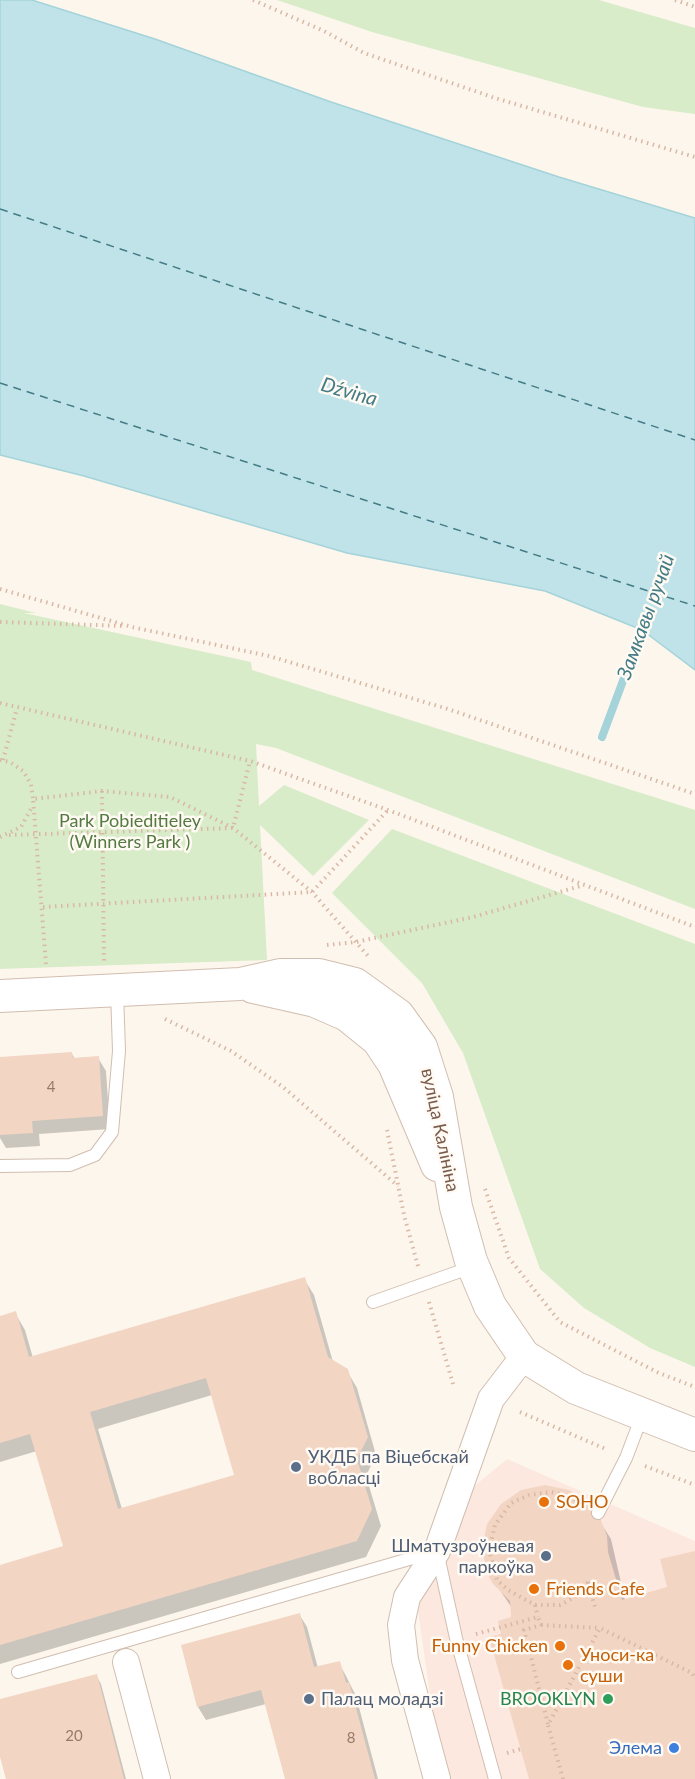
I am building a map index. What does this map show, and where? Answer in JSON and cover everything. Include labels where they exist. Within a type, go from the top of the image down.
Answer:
[{"type":"street","name":"вуліца Калініна","points":[[0,996],[111,976],[240,984],[315,1001],[347,1015],[378,1040],[394,1064],[456,1207],[473,1266],[490,1306],[524,1356],[576,1388],[695,1435]]},
{"type":"street","points":[[437,1779],[405,1660],[401,1625],[407,1597],[437,1551],[491,1399],[524,1356]]},
{"type":"street","points":[[126,1662],[157,1779]]},
{"type":"lane","points":[[0,1166],[70,1165],[95,1155],[112,1131],[117,1105],[119,1051],[111,976]]},
{"type":"lane","points":[[373,1302],[473,1266]]},
{"type":"lane","points":[[598,1513],[626,1458],[642,1416]]},
{"type":"lane","points":[[18,1672],[437,1551],[456,1638],[495,1779]]},
{"type":"path","points":[[254,0],[324,31],[364,53],[495,98],[695,157]]},
{"type":"path","points":[[675,0],[695,7]]},
{"type":"path","points":[[0,589],[132,627],[270,656],[448,709],[695,794]]},
{"type":"path","points":[[0,622],[132,627]]},
{"type":"path","points":[[0,703],[250,761],[388,810],[695,927]]},
{"type":"path","points":[[17,708],[1,760],[17,766],[27,777],[33,799],[46,970]]},
{"type":"path","points":[[234,828],[250,761]]},
{"type":"path","points":[[33,799],[102,791],[170,797],[234,828],[312,892],[371,959]]},
{"type":"path","points":[[102,791],[104,901],[111,976]]},
{"type":"path","points":[[9,835],[26,821],[33,799]]},
{"type":"path","points":[[43,907],[104,901],[312,892],[388,810]]},
{"type":"path","points":[[0,837],[234,828]]},
{"type":"path","points":[[356,942],[473,917],[584,885]]},
{"type":"path","points":[[170,1015],[159,1016],[231,1051],[283,1087],[398,1186]]},
{"type":"path","points":[[387,1129],[398,1186],[420,1272]]},
{"type":"path","points":[[483,1181],[509,1258],[560,1322],[659,1373],[695,1387]]},
{"type":"path","points":[[427,1294],[453,1384]]},
{"type":"path","points":[[520,1412],[611,1451]]},
{"type":"path","points":[[645,1465],[695,1485]]},
{"type":"path","points":[[596,1607],[588,1582],[575,1597],[560,1605],[535,1605],[516,1596],[497,1580],[489,1550],[495,1525],[511,1503],[528,1496],[551,1492],[569,1496],[598,1513]]},
{"type":"path","points":[[535,1605],[541,1625]]},
{"type":"path","points":[[492,1630],[538,1617]]},
{"type":"path","points":[[564,1779],[550,1740],[524,1630],[541,1625],[600,1628],[692,1673],[695,1678]]},
{"type":"path","points":[[548,1725],[600,1628]]},
{"type":"shaded area","points":[[507,1459],[695,1541],[695,1779],[442,1779],[417,1604],[472,1488]]},
{"type":"green space","points":[[277,0],[599,0],[695,28],[695,114],[643,107],[372,32]]},
{"type":"green space","name":"Park Pobieditieley (Winners Park )","points":[[0,604],[36,613],[24,613],[251,662],[252,670],[695,810],[695,909],[276,748],[256,744],[259,806],[284,785],[369,820],[313,876],[260,825],[267,960],[0,969]]},
{"type":"green space","points":[[392,829],[695,944],[695,1367],[650,1348],[584,1308],[540,1269],[463,1053],[422,983],[332,893]]},
{"type":"water","name":"Dźvina","points":[[0,0],[32,0],[155,39],[331,102],[559,177],[695,218],[695,670],[642,630],[545,591],[347,553],[84,476],[0,455]]},
{"type":"building","points":[[72,1052],[73,1058],[99,1056],[103,1116],[32,1121],[33,1133],[0,1135],[0,1057]]},
{"type":"building","name":"УКДБ па Віцебскай вобласці","points":[[305,1277],[328,1357],[348,1369],[368,1437],[357,1459],[372,1509],[357,1541],[0,1645],[0,1565],[63,1546],[30,1434],[0,1443],[0,1316],[16,1311],[29,1357]],"holes":[[[206,1378],[234,1475],[118,1509],[90,1412]]]},
{"type":"building","points":[[545,1485],[569,1490],[580,1496],[598,1513],[607,1536],[608,1552],[622,1600],[667,1587],[660,1559],[695,1551],[695,1779],[529,1779],[489,1637],[501,1634],[498,1621],[511,1617],[510,1601],[493,1584],[487,1573],[482,1549],[487,1524],[501,1504],[521,1490]]},
{"type":"building","name":"Палац моладзі","points":[[300,1613],[314,1667],[340,1661],[346,1683],[349,1682],[375,1779],[285,1779],[261,1690],[197,1707],[181,1645]]},
{"type":"building","points":[[97,1674],[124,1779],[6,1779],[0,1757],[0,1699]]},
{"type":"waterway","name":"Замкавы ручай","points":[[602,737],[645,622]]},
{"type":"ferry route","points":[[0,209],[695,440]]},
{"type":"ferry route","points":[[0,383],[695,606]]},
{"type":"place","name":"УКДБ па Віцебскай вобласці","points":[[296,1467]]},
{"type":"place","name":"SOHO","points":[[544,1502]]},
{"type":"place","name":"Шматузроўневая паркоўка","points":[[546,1556]]},
{"type":"place","name":"Friends Cafe","points":[[534,1589]]},
{"type":"place","name":"Funny Chicken","points":[[560,1646]]},
{"type":"place","name":"Уноси-ка суши","points":[[568,1665]]},
{"type":"place","name":"Палац моладзі","points":[[309,1699]]},
{"type":"place","name":"BROOKLYN","points":[[608,1699]]},
{"type":"place","name":"Элема","points":[[674,1748]]}]
